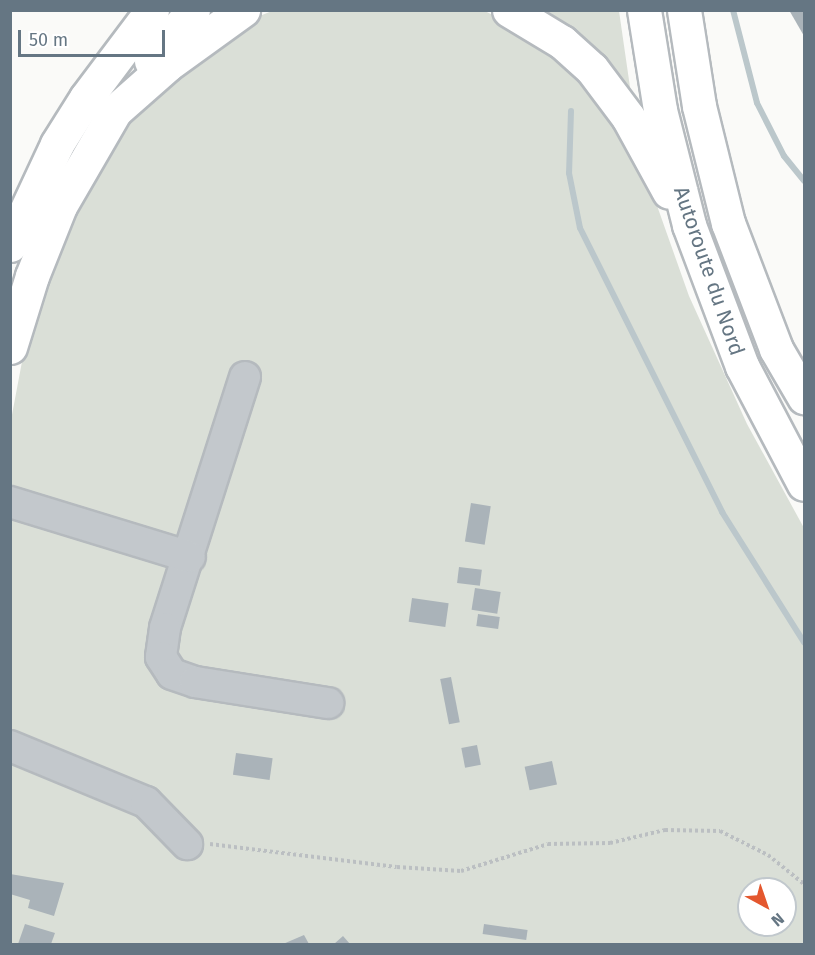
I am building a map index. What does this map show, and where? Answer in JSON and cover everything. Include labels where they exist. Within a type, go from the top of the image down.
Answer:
[{"type":"main road","points":[[10,244],[57,144],[86,98],[152,10]]},
{"type":"main road","points":[[10,347],[60,206],[116,111],[163,44],[193,10]]},
{"type":"main road","points":[[116,111],[184,51],[243,10]]},
{"type":"main road","points":[[509,10],[561,42],[592,69],[628,117],[688,225]]},
{"type":"main road","name":"Autoroute du Nord","points":[[644,10],[660,110],[688,225],[742,366],[804,484]]},
{"type":"main road","name":"Autoroute du Nord","points":[[684,10],[699,106],[728,223],[776,349],[804,397]]},
{"type":"lane","points":[[245,377],[190,556],[165,628],[161,657],[171,674],[195,682],[328,703]]},
{"type":"lane","points":[[10,502],[190,556]]},
{"type":"lane","points":[[10,746],[146,802],[187,844]]},
{"type":"path","points":[[187,844],[231,844],[397,867],[461,871],[548,844],[610,843],[665,830],[720,831],[768,855],[804,884]]},
{"type":"shaded area","points":[[272,11],[485,11],[523,31],[583,79],[613,121],[649,183],[689,296],[747,424],[804,528],[804,944],[11,944],[11,420],[24,351],[75,215],[126,126],[173,80],[252,19]]},
{"type":"shaded area","points":[[548,11],[619,11],[631,94],[598,50]]},
{"type":"building","points":[[789,10],[804,10],[804,36]]},
{"type":"building","points":[[471,503],[491,506],[485,545],[465,542]]},
{"type":"building","points":[[459,567],[482,570],[480,586],[457,583]]},
{"type":"building","points":[[475,588],[501,592],[497,614],[472,610]]},
{"type":"building","points":[[412,598],[449,603],[445,627],[409,622]]},
{"type":"building","points":[[478,614],[500,617],[498,629],[476,626]]},
{"type":"building","points":[[451,677],[460,722],[449,724],[440,679]]},
{"type":"building","points":[[477,745],[481,765],[465,768],[461,748]]},
{"type":"building","points":[[236,753],[273,758],[270,780],[233,775]]},
{"type":"building","points":[[552,761],[557,784],[530,790],[525,767]]},
{"type":"building","points":[[10,874],[64,883],[54,916],[28,908],[30,900],[10,894]]},
{"type":"building","points":[[25,924],[55,933],[51,944],[18,944]]},
{"type":"building","points":[[484,924],[528,930],[526,940],[483,934]]},
{"type":"building","points":[[304,935],[309,944],[283,944]]},
{"type":"building","points":[[343,936],[350,944],[334,944]]},
{"type":"waterway","points":[[733,10],[757,103],[784,156],[804,181]]},
{"type":"waterway","points":[[571,111],[569,173],[580,228],[722,512],[804,642]]}]
